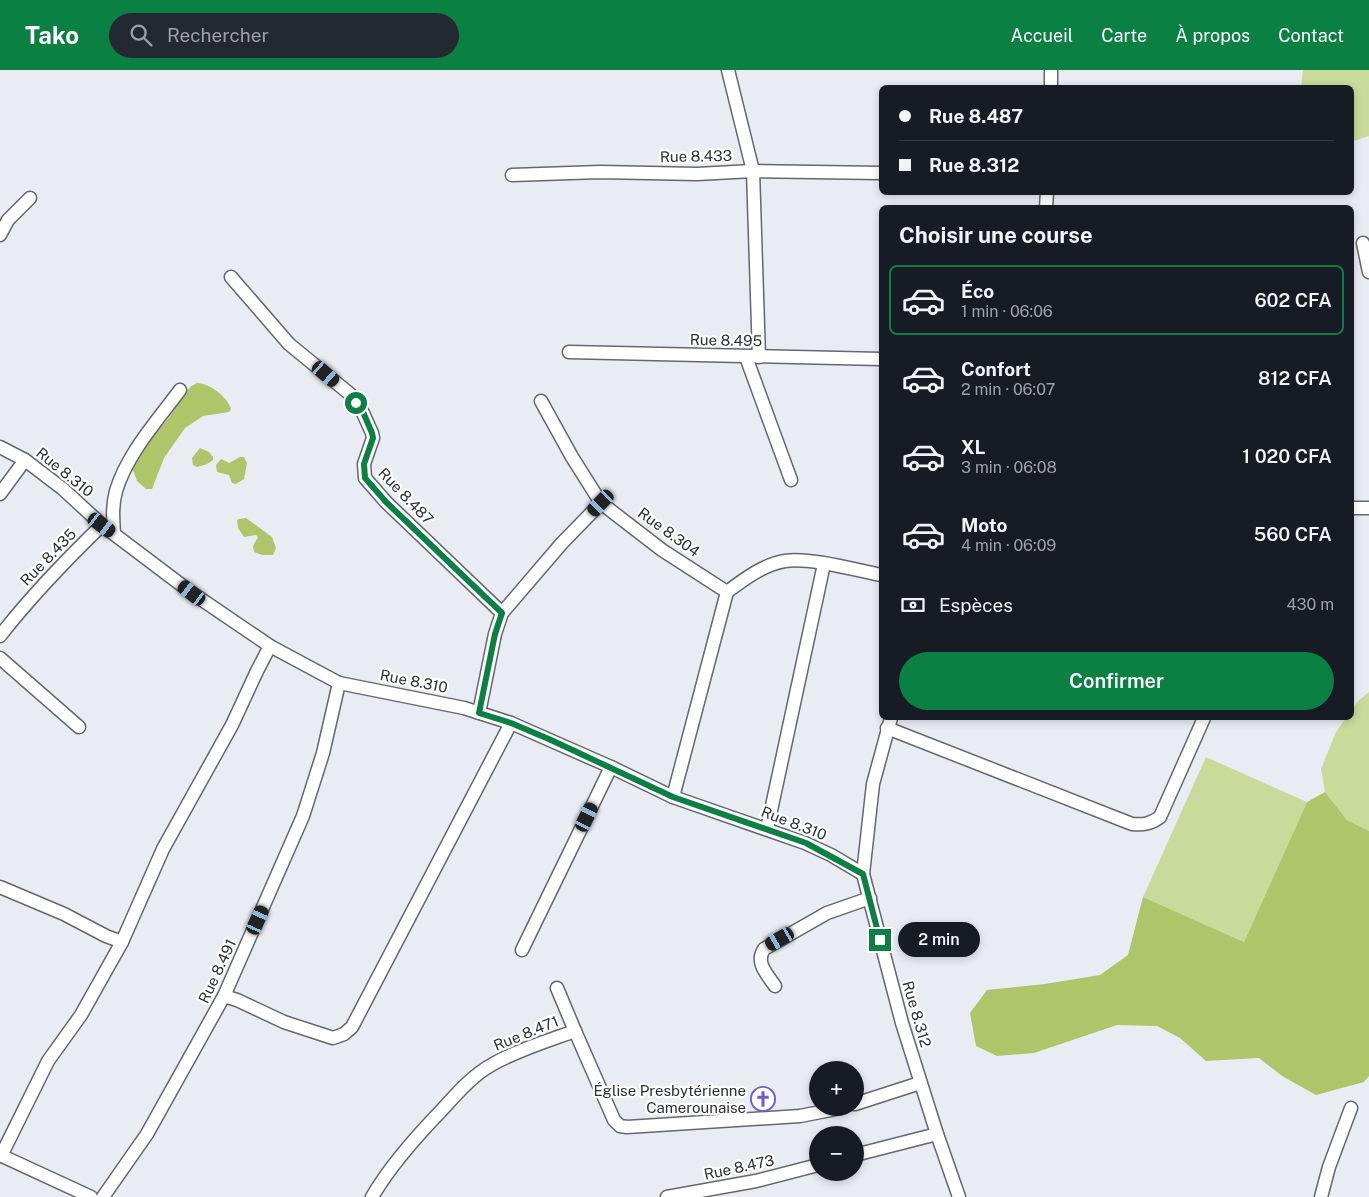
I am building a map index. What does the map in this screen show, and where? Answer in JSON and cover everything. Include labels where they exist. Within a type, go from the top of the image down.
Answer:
[{"type":"street","points":[[728,70],[753,171],[760,357]]},
{"type":"street","points":[[1050,85],[1051,70]]},
{"type":"street","name":"Rue 8.433","points":[[512,175],[600,172],[698,174],[753,171],[879,173]]},
{"type":"street","points":[[0,234],[8,220],[30,198]]},
{"type":"street","points":[[1363,243],[1369,272]]},
{"type":"street","name":"Rue 8.487","points":[[231,277],[289,344],[350,394],[363,412],[373,438],[364,464],[365,478],[386,502],[502,613]]},
{"type":"street","name":"Rue 8.495","points":[[569,352],[879,359]]},
{"type":"street","points":[[746,357],[791,480]]},
{"type":"street","points":[[114,533],[113,509],[123,470],[180,390]]},
{"type":"street","points":[[479,713],[495,634],[502,613],[562,543],[601,503],[572,457],[541,401]]},
{"type":"street","name":"Rue 8.310","points":[[0,447],[25,460],[63,489],[102,525],[192,593],[270,646],[339,683],[464,708],[511,723],[611,767],[673,797],[806,843],[863,874]]},
{"type":"street","points":[[0,494],[25,460]]},
{"type":"street","name":"Rue 8.304","points":[[601,503],[662,550],[727,592]]},
{"type":"street","points":[[1354,508],[1369,508]]},
{"type":"street","name":"Rue 8.435","points":[[0,636],[56,570],[102,525]]},
{"type":"street","points":[[673,797],[727,592],[765,568],[784,561],[806,561],[879,575]]},
{"type":"street","points":[[767,829],[824,564]]},
{"type":"street","points":[[91,1197],[0,1156],[48,1062],[81,1015],[122,942],[164,849],[232,725],[256,670],[270,646]]},
{"type":"street","points":[[0,658],[79,727]]},
{"type":"street","name":"Rue 8.491","points":[[103,1197],[147,1134],[224,996],[303,816],[323,753],[339,683]]},
{"type":"street","points":[[889,723],[1132,824],[1144,825],[1160,817],[1203,720]]},
{"type":"street","points":[[224,996],[284,1022],[333,1038],[344,1034],[352,1027],[511,723]]},
{"type":"street","name":"Rue 8.312","points":[[889,723],[873,784],[863,874],[902,1023],[936,1134],[959,1197]]},
{"type":"street","points":[[522,950],[611,767]]},
{"type":"street","points":[[1,891],[64,914],[106,936],[122,942]]},
{"type":"street","points":[[775,986],[761,964],[761,953],[764,949],[820,917],[870,898]]},
{"type":"street","points":[[557,988],[575,1031]]},
{"type":"street","name":"Rue 8.471","points":[[372,1197],[383,1178],[403,1153],[467,1083],[492,1064],[575,1031],[610,1112],[620,1126],[685,1124],[809,1114]]},
{"type":"street","points":[[864,1101],[920,1083]]},
{"type":"street","points":[[1321,1197],[1329,1167],[1351,1108]]},
{"type":"street","points":[[864,1153],[936,1134]]},
{"type":"street","name":"Rue 8.473","points":[[667,1197],[756,1181],[809,1167]]},
{"type":"green space","points":[[1303,70],[1369,70],[1369,136],[1354,141],[1354,85],[1301,85]]},
{"type":"green space","points":[[197,383],[207,385],[217,392],[226,400],[231,409],[229,412],[203,416],[185,428],[164,458],[152,489],[146,489],[137,481],[133,470],[136,456],[168,419],[190,387]]},
{"type":"green space","points":[[200,448],[209,452],[213,460],[197,467],[193,465],[192,458]]},
{"type":"green space","points":[[244,457],[247,463],[244,479],[236,484],[232,483],[229,475],[217,472],[216,465],[221,459],[229,463]]},
{"type":"green space","points":[[246,518],[272,537],[276,548],[273,555],[262,555],[254,552],[253,546],[258,537],[256,535],[244,537],[238,528],[237,520]]},
{"type":"green space","points":[[1369,692],[1369,831],[1347,820],[1325,792],[1321,769],[1336,732],[1345,720],[1354,720],[1354,706]]},
{"type":"green space","points":[[1206,757],[1307,802],[1244,942],[1143,897]]},
{"type":"green space","points":[[1325,792],[1347,820],[1369,831],[1369,1076],[1364,1082],[1316,1095],[1282,1076],[1259,1058],[1206,1061],[1180,1038],[1157,1026],[1117,1025],[1034,1053],[997,1056],[976,1046],[970,1013],[987,990],[1045,984],[1100,975],[1128,955],[1143,897],[1244,942],[1307,802]]},
{"type":"place","name":"Église Presbytérienne Camerounaise","points":[[763,1099]]},
{"type":"route","points":[[356,403],[363,412],[373,438],[364,464],[365,478],[386,502],[502,613],[495,634],[479,713],[511,723],[551,740],[673,797],[806,843],[830,855],[863,874],[880,940]]}]
